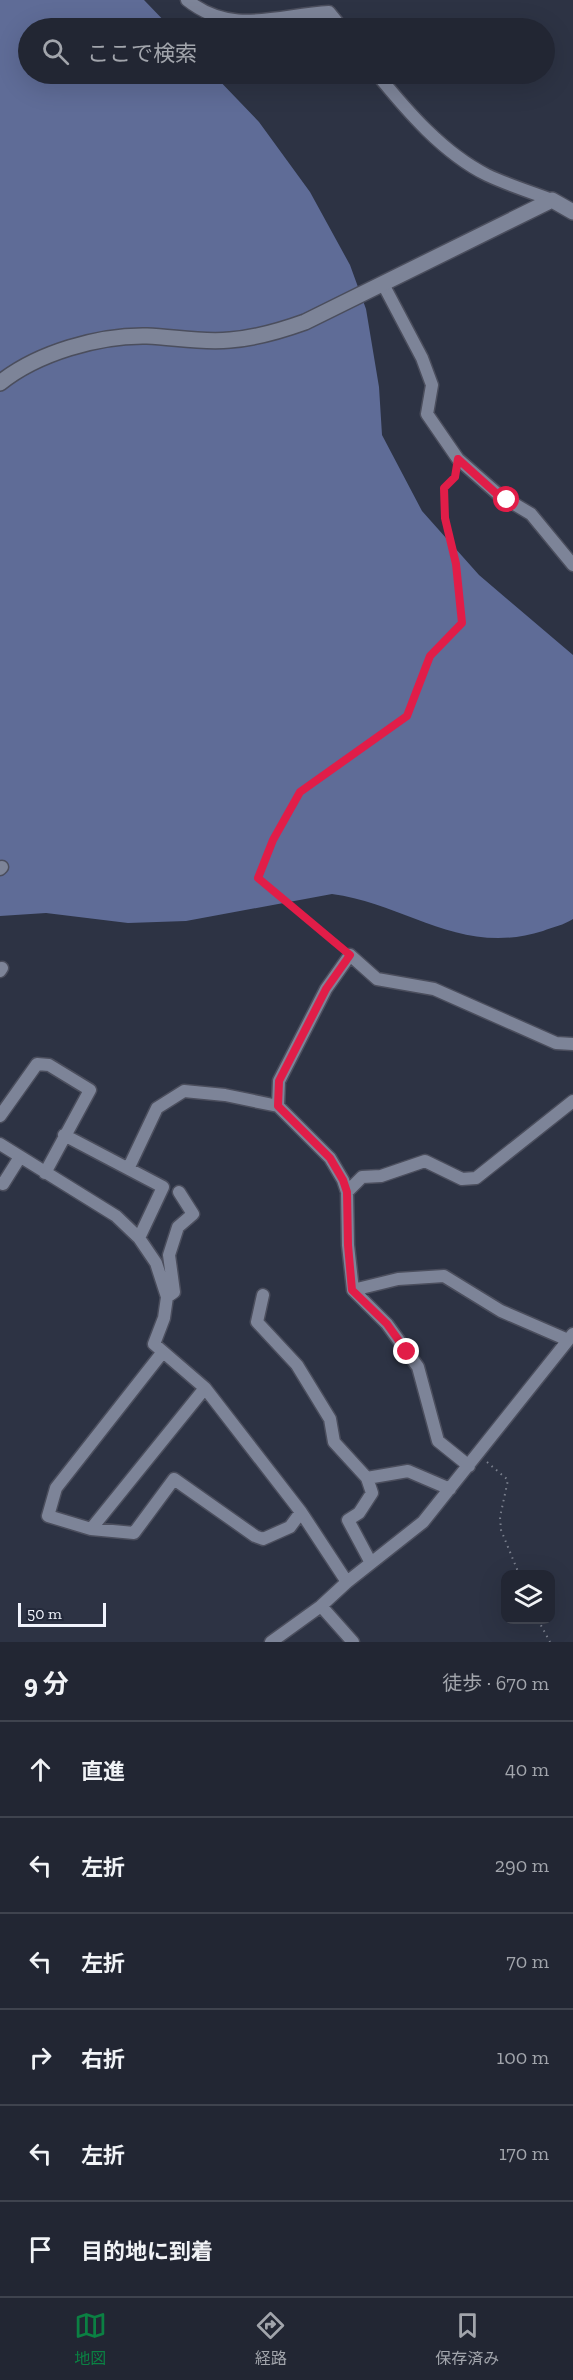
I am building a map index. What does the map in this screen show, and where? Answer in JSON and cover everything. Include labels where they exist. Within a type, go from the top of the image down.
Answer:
[{"type":"street","points":[[187,0],[197,8],[219,18]]},
{"type":"street","points":[[322,0],[334,18]]},
{"type":"street","points":[[279,18],[329,12]]},
{"type":"street","points":[[386,84],[421,124],[454,153],[486,174],[552,200],[573,212]]},
{"type":"street","points":[[0,383],[36,362],[70,348],[106,338],[146,336],[228,341],[267,336],[305,322],[552,200]]},
{"type":"street","points":[[383,284],[422,358],[432,385],[427,414],[458,459],[498,495],[531,514],[573,565]]},
{"type":"street","points":[[278,1106],[279,1081],[326,989],[350,955],[377,980],[434,989],[556,1043],[573,1044]]},
{"type":"street","points":[[0,1116],[37,1064],[49,1065],[90,1090],[45,1173]]},
{"type":"street","points":[[129,1167],[157,1108],[184,1091],[225,1095],[278,1106],[330,1158],[347,1192],[352,1290],[387,1324],[418,1367],[438,1441],[469,1466]]},
{"type":"street","points":[[347,1192],[362,1177],[381,1176],[425,1161],[462,1179],[476,1178],[573,1101]]},
{"type":"street","points":[[64,1135],[129,1167],[163,1187],[139,1238]]},
{"type":"street","points":[[0,1144],[116,1216],[139,1238],[156,1263],[167,1297],[164,1318],[154,1344],[204,1388],[301,1512],[346,1582]]},
{"type":"street","points":[[0,1183],[3,1184],[20,1157]]},
{"type":"street","points":[[167,1297],[174,1292],[169,1255],[178,1227],[193,1214],[179,1192]]},
{"type":"street","points":[[271,1642],[321,1606],[346,1582],[423,1522],[571,1337],[501,1311],[444,1276],[398,1279],[352,1290]]},
{"type":"street","points":[[263,1296],[257,1322],[297,1365],[330,1419],[334,1442],[367,1478],[372,1493],[359,1513],[348,1520],[371,1563]]},
{"type":"street","points":[[162,1353],[56,1488],[48,1516],[91,1529],[134,1533],[174,1479],[255,1536],[263,1539],[290,1527],[301,1512]]},
{"type":"street","points":[[91,1529],[204,1388]]},
{"type":"street","points":[[367,1478],[408,1471],[450,1489]]},
{"type":"street","points":[[321,1606],[352,1642]]},
{"type":"path","points":[[350,955],[258,878],[273,840],[300,792],[407,716],[430,656],[462,623],[456,564],[445,518],[444,488],[455,477],[458,459]]},
{"type":"path","points":[[478,1455],[508,1480],[500,1517],[501,1530],[517,1570]]},
{"type":"path","points":[[540,1624],[550,1642]]},
{"type":"shaded area","points":[[0,0],[144,0],[161,18],[18,18],[18,84],[223,84],[259,122],[310,192],[350,265],[366,309],[379,387],[382,435],[422,511],[479,575],[573,655],[573,919],[543,931],[513,937],[486,938],[435,926],[385,908],[332,894],[186,921],[128,923],[46,913],[0,916]]},
{"type":"route","points":[[407,1352],[387,1324],[352,1290],[347,1192],[343,1180],[330,1158],[278,1106],[279,1081],[314,1017],[326,989],[350,955],[258,878],[273,840],[300,792],[407,716],[430,656],[462,623],[456,564],[445,518],[444,488],[455,477],[458,459],[498,495],[507,500]]}]
